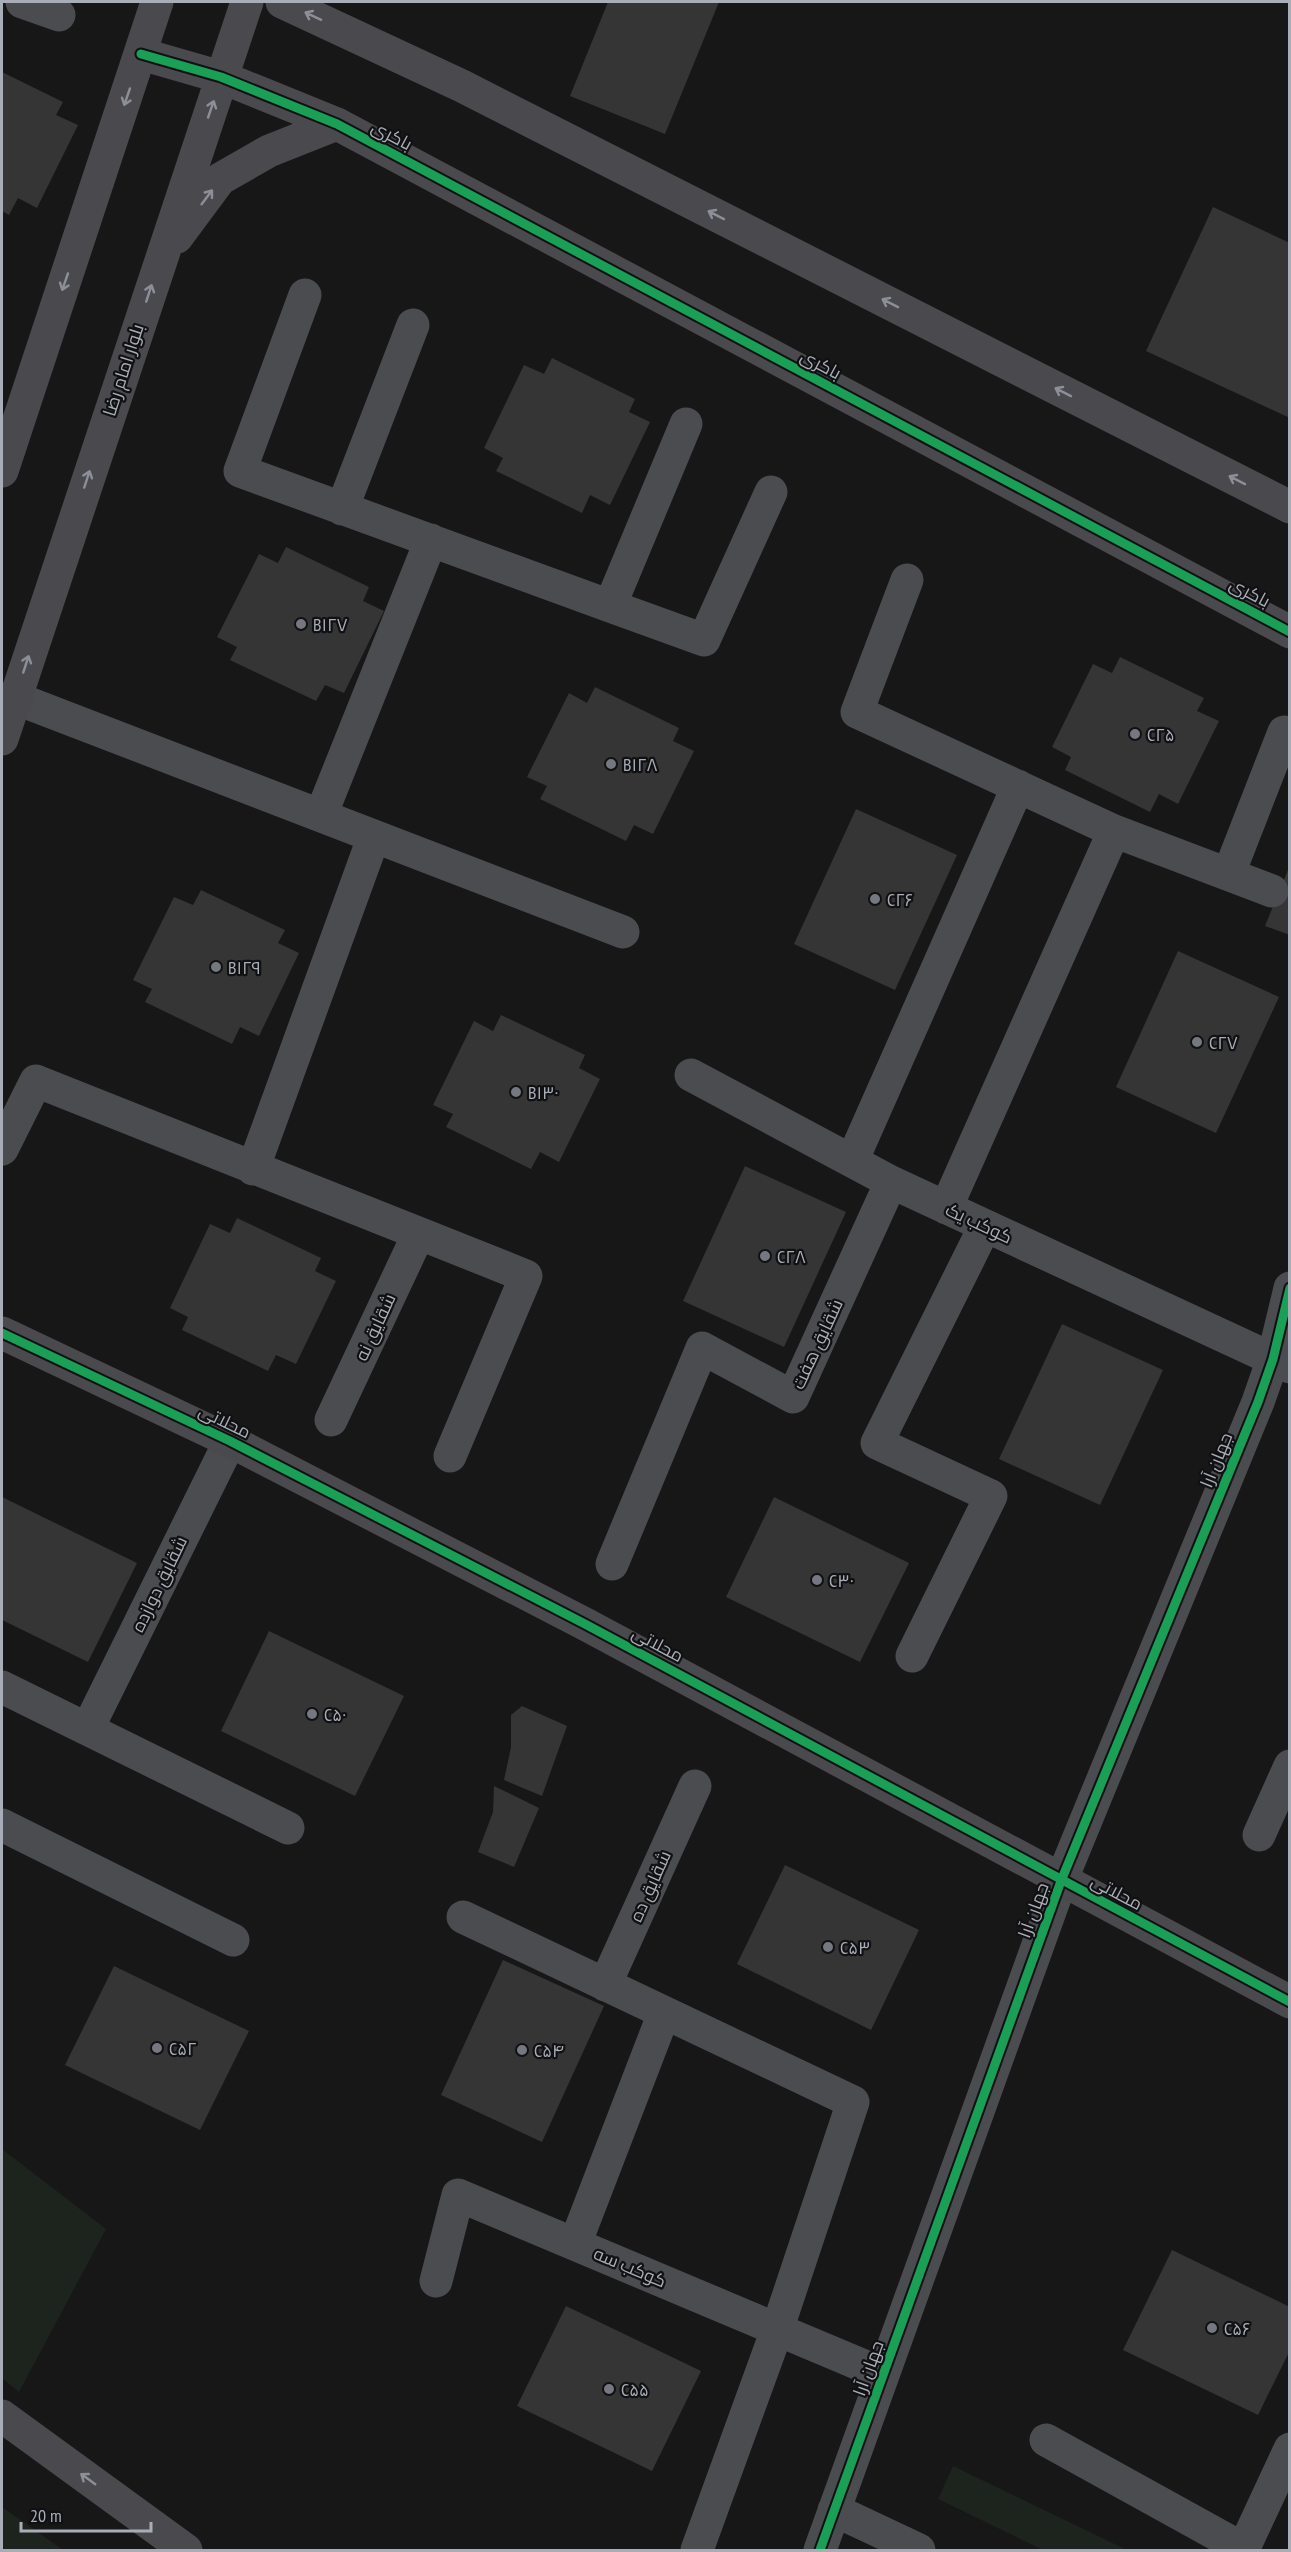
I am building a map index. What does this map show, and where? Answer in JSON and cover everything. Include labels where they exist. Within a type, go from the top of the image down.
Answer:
[{"type":"street","points":[[22,2],[59,15]]},
{"type":"street","points":[[2,471],[157,2]]},
{"type":"street","name":"بلوار امام رضا","points":[[2,739],[247,2]]},
{"type":"street","points":[[282,2],[462,86],[1290,507]]},
{"type":"street","points":[[336,2],[382,49]]},
{"type":"street","name":"باکری","points":[[141,54],[222,77],[337,124],[1290,632]]},
{"type":"street","points":[[160,260],[220,179],[269,151],[337,124]]},
{"type":"street","points":[[305,295],[240,471],[704,640],[771,492]]},
{"type":"street","points":[[342,509],[413,325]]},
{"type":"street","points":[[610,606],[687,424]]},
{"type":"street","points":[[321,815],[431,540]]},
{"type":"street","points":[[907,580],[857,712],[1114,831],[1272,891]]},
{"type":"street","points":[[15,698],[623,932]]},
{"type":"street","points":[[1229,873],[1284,732]]},
{"type":"street","points":[[852,1161],[1018,786]]},
{"type":"street","points":[[946,1208],[1114,831]]},
{"type":"street","points":[[253,1169],[374,836]]},
{"type":"street","name":"کوکب یک","points":[[691,1074],[891,1182],[1281,1363]]},
{"type":"street","points":[[2,1149],[36,1081],[418,1235],[526,1276],[450,1456]]},
{"type":"street","name":"شقایق هفت","points":[[612,1564],[702,1348],[793,1397],[891,1182]]},
{"type":"street","points":[[912,1656],[991,1496],[878,1443],[985,1226]]},
{"type":"street","name":"شقایق نه","points":[[331,1420],[418,1235]]},
{"type":"street","name":"جهان آرا","points":[[820,2550],[1061,1881],[1258,1402],[1281,1363],[1290,1288]]},
{"type":"street","name":"محلاتی","points":[[2,1332],[230,1440],[626,1646],[1290,2002]]},
{"type":"street","name":"شقایق دوازده","points":[[88,1728],[230,1440]]},
{"type":"street","points":[[2,1687],[288,1828]]},
{"type":"street","points":[[1259,1835],[1290,1766]]},
{"type":"street","name":"شقایق ده","points":[[605,1985],[695,1786]]},
{"type":"street","points":[[2,1825],[233,1941]]},
{"type":"street","points":[[463,1917],[853,2102],[777,2330],[697,2550]]},
{"type":"street","points":[[574,2244],[663,2013]]},
{"type":"street","name":"کوکب سه","points":[[436,2281],[458,2195],[883,2374]]},
{"type":"street","points":[[2,2416],[186,2550]]},
{"type":"street","points":[[1046,2440],[1244,2550],[1290,2449]]},
{"type":"street","points":[[834,2510],[919,2550]]},
{"type":"shaded area","points":[[2,2149],[106,2229],[19,2392],[2,2378]]},
{"type":"shaded area","points":[[953,2466],[1127,2550],[1043,2550],[938,2499]]},
{"type":"shaded area","points":[[2,2507],[63,2550],[2,2550]]},
{"type":"building","points":[[608,2],[719,2],[665,134],[570,96]]},
{"type":"building","points":[[2,72],[63,102],[56,115],[78,125],[37,208],[18,198],[9,215],[2,211]]},
{"type":"building","points":[[1213,207],[1290,243],[1290,418],[1146,351]]},
{"type":"building","points":[[552,358],[635,399],[629,412],[650,422],[610,505],[590,495],[582,513],[496,471],[503,458],[484,448],[524,365],[544,374]]},
{"type":"building","name":"B۱۲۷","points":[[286,547],[369,587],[363,601],[384,611],[344,693],[325,685],[316,701],[230,660],[237,647],[217,637],[259,554],[278,563]]},
{"type":"building","name":"C۲۵","points":[[1120,657],[1204,698],[1197,711],[1219,721],[1178,804],[1159,794],[1150,812],[1065,770],[1071,757],[1052,747],[1093,664],[1112,673]]},
{"type":"building","name":"B۱۲۸","points":[[595,687],[679,728],[673,741],[694,751],[653,834],[634,825],[626,841],[540,799],[547,786],[527,777],[569,693],[587,703]]},
{"type":"building","name":"C۲۶","points":[[856,809],[957,855],[895,990],[794,944]]},
{"type":"building","points":[[1290,865],[1290,935],[1265,926]]},
{"type":"building","name":"B۱۲۹","points":[[201,890],[285,930],[278,943],[299,953],[259,1036],[240,1027],[232,1044],[145,1002],[152,989],[133,980],[174,897],[193,905]]},
{"type":"building","name":"C۲۷","points":[[1178,951],[1279,997],[1216,1133],[1116,1087]]},
{"type":"building","name":"B۱۳۰","points":[[501,1015],[585,1055],[579,1068],[600,1079],[559,1162],[540,1152],[531,1169],[446,1127],[453,1114],[433,1105],[474,1021],[493,1031]]},
{"type":"building","name":"C۲۸","points":[[745,1166],[846,1212],[784,1347],[683,1301]]},
{"type":"building","points":[[237,1218],[321,1258],[315,1271],[336,1281],[296,1364],[276,1355],[268,1371],[182,1330],[188,1317],[170,1308],[210,1224],[230,1233]]},
{"type":"building","points":[[1062,1324],[1163,1370],[1100,1505],[999,1459]]},
{"type":"building","points":[[2,1497],[137,1563],[88,1662],[2,1620]]},
{"type":"building","name":"C۳۰","points":[[774,1497],[909,1563],[860,1662],[726,1597]]},
{"type":"building","name":"C۵۰","points":[[269,1631],[404,1696],[355,1796],[221,1731]]},
{"type":"building","points":[[522,1706],[567,1726],[542,1796],[504,1780],[511,1747],[511,1715]]},
{"type":"building","points":[[494,1786],[539,1808],[514,1867],[478,1852],[493,1812]]},
{"type":"building","name":"C۵۳","points":[[785,1865],[919,1930],[871,2030],[737,1964]]},
{"type":"building","name":"C۵۴","points":[[503,1960],[604,2006],[542,2142],[441,2095]]},
{"type":"building","name":"C۵۲","points":[[114,1966],[249,2031],[200,2130],[65,2065]]},
{"type":"building","name":"C۵۶","points":[[1172,2250],[1290,2307],[1290,2350],[1258,2415],[1123,2350]]},
{"type":"building","name":"C۵۵","points":[[566,2306],[701,2371],[652,2471],[517,2406]]},
{"type":"cycle path","points":[[141,54],[221,77],[337,124],[1290,632]]},
{"type":"cycle path","points":[[820,2550],[1061,1881],[1258,1402],[1273,1359],[1290,1288]]},
{"type":"cycle path","points":[[2,1333],[230,1441],[585,1624],[1290,2002]]},
{"type":"place","name":"B۱۲۷","points":[[301,624]]},
{"type":"place","name":"C۲۵","points":[[1135,734]]},
{"type":"place","name":"B۱۲۸","points":[[611,764]]},
{"type":"place","name":"C۲۶","points":[[875,899]]},
{"type":"place","name":"B۱۲۹","points":[[216,967]]},
{"type":"place","name":"C۲۷","points":[[1197,1042]]},
{"type":"place","name":"B۱۳۰","points":[[516,1092]]},
{"type":"place","name":"C۲۸","points":[[765,1256]]},
{"type":"place","name":"C۳۰","points":[[817,1580]]},
{"type":"place","name":"C۵۰","points":[[312,1714]]},
{"type":"place","name":"C۵۳","points":[[828,1947]]},
{"type":"place","name":"C۵۲","points":[[157,2048]]},
{"type":"place","name":"C۵۴","points":[[522,2050]]},
{"type":"place","name":"C۵۶","points":[[1212,2328]]},
{"type":"place","name":"C۵۵","points":[[609,2389]]}]
